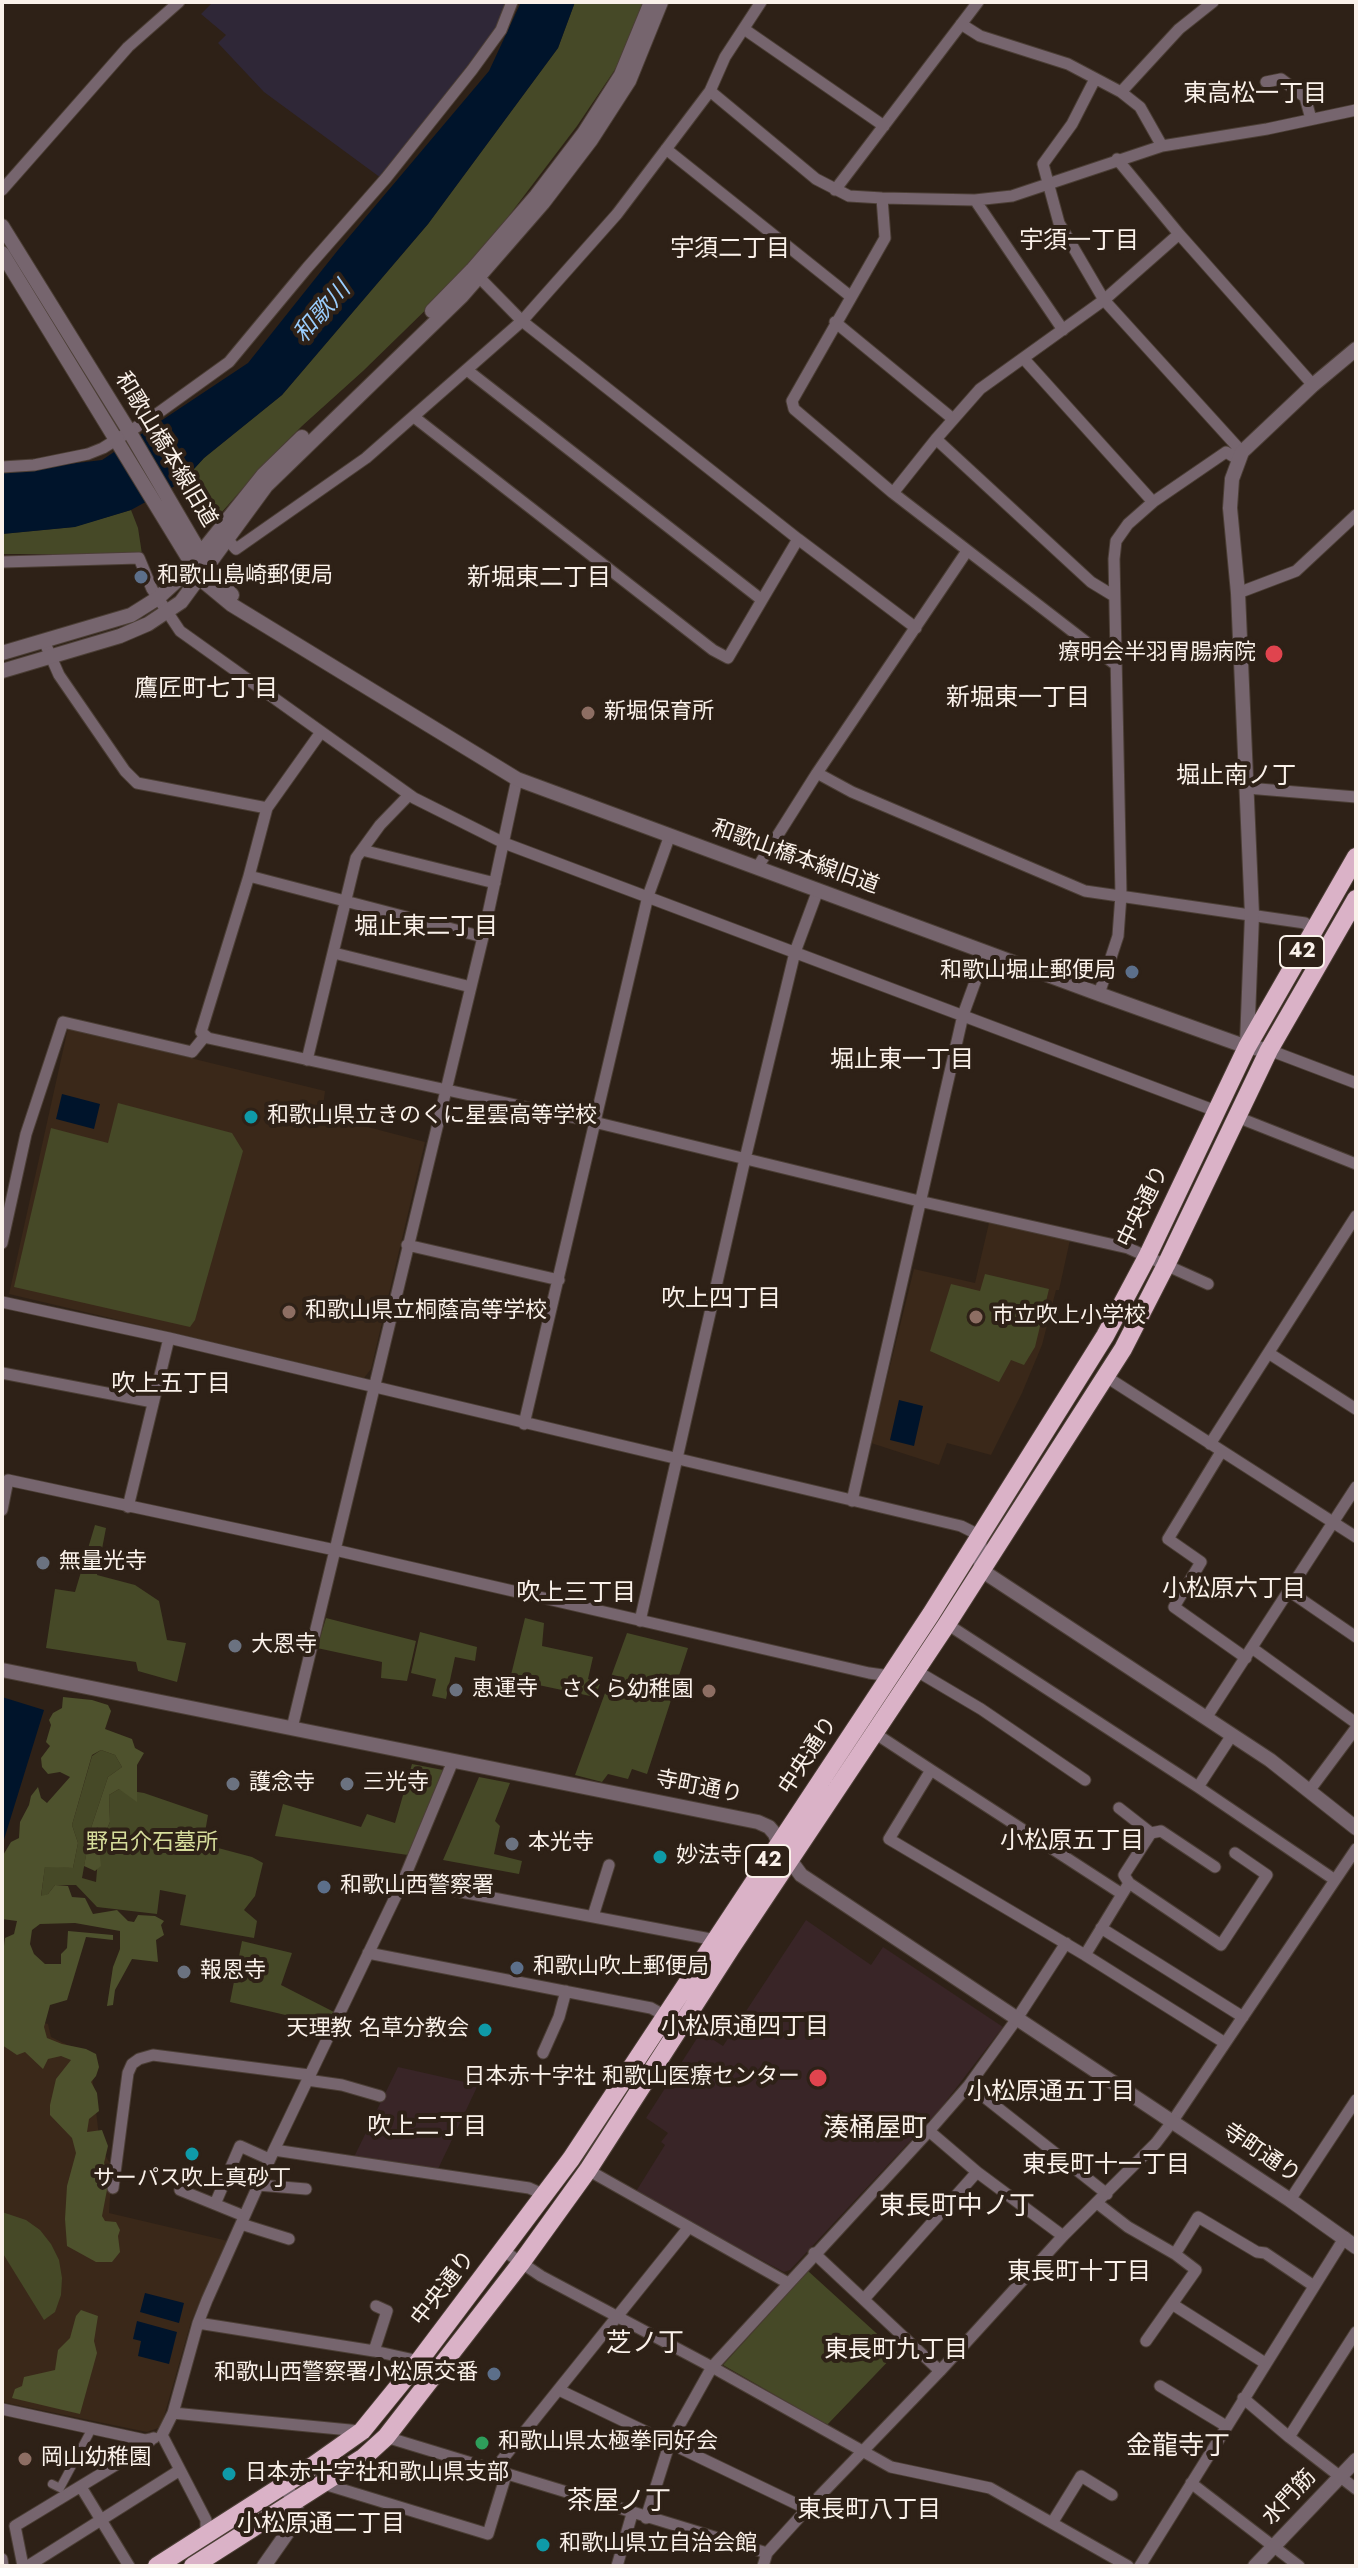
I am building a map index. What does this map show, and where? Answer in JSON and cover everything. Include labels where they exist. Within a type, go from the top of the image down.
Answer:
[{"type":"highway","name":"中央通り","points":[[200,2561],[324,2484],[364,2457],[386,2437],[521,2263],[588,2170],[779,1845],[1105,1336],[1147,1257],[1247,1047],[1356,857]]},
{"type":"highway","name":"中央通り","points":[[724,1943],[789,1861],[947,1624],[1123,1349],[1269,1050],[1350,924],[1356,899]]},
{"type":"highway","name":"中央通り","points":[[157,2566],[362,2431],[504,2251],[674,2021]]},
{"type":"street","points":[[2,190],[128,47],[179,2]]},
{"type":"street","points":[[2,467],[34,465],[88,454],[124,438],[229,362],[386,178],[472,70],[501,30],[512,2]]},
{"type":"street","points":[[2,671],[120,636],[167,613],[181,602],[200,565],[263,475],[476,274],[584,133],[621,75],[651,2]]},
{"type":"street","points":[[2,653],[131,615],[169,590],[227,539],[266,486],[543,203],[591,140],[629,81],[661,2]]},
{"type":"street","points":[[227,539],[236,549],[366,458],[522,321],[617,214],[710,91],[725,57],[761,2]]},
{"type":"street","points":[[835,190],[978,2]]},
{"type":"street","points":[[1121,92],[1179,29],[1213,2]]},
{"type":"street","points":[[961,24],[980,36],[1068,64],[1121,92],[1140,107],[1162,146]]},
{"type":"street","points":[[744,29],[884,126]]},
{"type":"street","points":[[1095,79],[1072,124],[1043,164],[1059,223],[1104,300],[1241,456]]},
{"type":"street","points":[[1266,82],[1281,79],[1305,97],[1311,119]]},
{"type":"street","points":[[710,91],[816,179],[849,196],[882,198],[975,200],[1012,196],[1162,146],[1267,129],[1356,110]]},
{"type":"street","points":[[666,149],[850,296]]},
{"type":"street","points":[[1117,159],[1313,385]]},
{"type":"street","points":[[882,198],[885,238],[792,401],[794,409],[893,493],[1116,665]]},
{"type":"street","points":[[975,200],[1063,330]]},
{"type":"street","name":"和歌山橋本線旧道","points":[[2,226],[200,565],[235,599],[326,663],[517,779],[1099,994],[1247,1047],[1269,1050]]},
{"type":"street","points":[[893,493],[980,389],[1104,300],[1179,234]]},
{"type":"street","name":"和歌山橋本線旧道","points":[[2,253],[124,438]]},
{"type":"street","points":[[476,274],[522,321],[916,628]]},
{"type":"street","points":[[835,322],[953,419]]},
{"type":"street","points":[[1247,1047],[1252,915],[1238,593],[1230,508],[1232,479],[1241,456],[1313,385],[1353,357]]},
{"type":"street","points":[[1024,359],[1153,502]]},
{"type":"street","points":[[467,370],[762,600]]},
{"type":"street","points":[[414,417],[713,650],[728,658],[798,539]]},
{"type":"street","points":[[936,439],[1091,582],[1114,596]]},
{"type":"street","points":[[1099,994],[1118,936],[1121,895],[1114,596],[1116,541],[1128,524],[1153,502],[1226,452],[1241,456]]},
{"type":"street","points":[[1238,593],[1296,571],[1356,515]]},
{"type":"street","points":[[757,868],[817,773],[967,551]]},
{"type":"street","points":[[2,562],[139,558],[158,598],[180,631],[409,795],[504,843],[1216,1111]]},
{"type":"street","points":[[44,641],[76,699],[125,771],[137,783],[267,808]]},
{"type":"street","points":[[321,732],[267,808],[201,1032],[208,1038],[594,1122],[1128,1248],[1208,1284]]},
{"type":"street","points":[[817,773],[852,792],[1085,891],[1305,923],[1314,932]]},
{"type":"street","points":[[292,1728],[483,937],[517,779]]},
{"type":"street","points":[[1247,788],[1356,797]]},
{"type":"street","points":[[307,1060],[356,858],[380,825],[409,795]]},
{"type":"street","points":[[524,1424],[648,896],[670,835]]},
{"type":"street","points":[[362,850],[495,883]]},
{"type":"street","points":[[249,876],[483,937]]},
{"type":"street","points":[[640,1621],[795,952],[818,890]]},
{"type":"street","points":[[852,1501],[963,1015],[986,952]]},
{"type":"street","points":[[334,953],[471,987]]},
{"type":"street","points":[[2,1243],[26,1134],[63,1022],[192,1052],[205,1036]]},
{"type":"street","points":[[1269,1050],[1356,1083]]},
{"type":"street","points":[[1237,1117],[1356,1164]]},
{"type":"street","points":[[1210,1444],[1356,1216]]},
{"type":"street","points":[[407,1245],[559,1280]]},
{"type":"street","points":[[2,1302],[169,1338],[961,1526],[979,1535],[981,1570],[1270,1760],[1356,1828]]},
{"type":"street","points":[[128,1507],[169,1338]]},
{"type":"street","points":[[1270,1354],[1356,1409]]},
{"type":"street","points":[[2,1373],[153,1402]]},
{"type":"street","points":[[1105,1376],[1356,1537]]},
{"type":"street","points":[[1221,1452],[1168,1539],[1201,1562],[1174,1607],[1356,1725],[1309,1791]]},
{"type":"street","points":[[2,1510],[8,1480],[335,1550],[890,1676],[915,1670],[981,1709],[1085,1780]]},
{"type":"street","points":[[1206,1718],[1356,1487]]},
{"type":"street","points":[[1289,1591],[1356,1637]]},
{"type":"street","points":[[947,1624],[1335,1880]]},
{"type":"street","name":"寺町通り","points":[[2,1670],[758,1822],[775,1834],[789,1861],[801,1875],[1351,2242]]},
{"type":"street","points":[[873,1732],[1221,1945],[1267,1875],[1235,1853]]},
{"type":"street","points":[[1198,1787],[1232,1735]]},
{"type":"street","points":[[180,2470],[26,2566],[15,2526],[142,2449],[158,2436],[173,2413],[198,2323],[258,2185],[403,1881],[453,1761]]},
{"type":"street","points":[[931,1770],[889,1839],[1066,1943],[1225,2043]]},
{"type":"street","points":[[1119,1808],[1151,1833]]},
{"type":"street","points":[[1085,1955],[1125,1889],[1124,1875],[1151,1833],[1161,1831],[1215,1867]]},
{"type":"street","points":[[763,2566],[767,2553],[807,2509],[940,2371],[1063,2236],[1156,2143],[1356,1849]]},
{"type":"street","points":[[593,1916],[609,1865]]},
{"type":"street","points":[[403,1881],[724,1943]]},
{"type":"street","points":[[1101,1928],[1243,2017]]},
{"type":"street","points":[[646,2518],[670,2442],[712,2367],[969,2085],[1066,1943]]},
{"type":"street","points":[[368,1953],[651,2008],[674,2021]]},
{"type":"street","points":[[543,2053],[559,2017],[566,1991]]},
{"type":"street","points":[[113,2188],[128,2073],[132,2064],[139,2059],[153,2055],[308,2078],[380,2096]]},
{"type":"street","points":[[969,2085],[1107,2194]]},
{"type":"street","points":[[1290,2200],[1356,2100]]},
{"type":"street","points":[[929,2131],[977,2172],[1063,2236]]},
{"type":"street","points":[[215,2204],[240,2146],[272,2155],[529,2188],[545,2195]]},
{"type":"street","points":[[588,2170],[788,2283]]},
{"type":"street","points":[[864,2299],[977,2172]]},
{"type":"street","points":[[258,2185],[306,2189]]},
{"type":"street","points":[[180,2190],[289,2239]]},
{"type":"street","points":[[1097,2203],[1128,2227],[1196,2270],[1146,2341]]},
{"type":"street","points":[[1175,2254],[1198,2217],[1257,2252],[1265,2253],[1314,2286]]},
{"type":"street","points":[[493,2471],[689,2227]]},
{"type":"street","points":[[1146,2564],[1191,2483],[1314,2286],[1351,2242]]},
{"type":"street","points":[[504,2251],[616,2318],[712,2367],[891,2467],[990,2488],[1128,2566]]},
{"type":"street","points":[[814,2253],[940,2371]]},
{"type":"street","points":[[1172,2304],[1265,2363]]},
{"type":"street","points":[[374,2351],[387,2311],[376,2306]]},
{"type":"street","points":[[198,2323],[419,2361]]},
{"type":"street","points":[[1289,2437],[1356,2332]]},
{"type":"street","points":[[1160,2386],[1226,2426]]},
{"type":"street","points":[[559,2390],[807,2509]]},
{"type":"street","points":[[1243,2398],[1356,2489]]},
{"type":"street","points":[[2,2409],[145,2440],[158,2436]]},
{"type":"street","points":[[173,2413],[362,2431]]},
{"type":"street","points":[[52,2484],[60,2488],[89,2434]]},
{"type":"street","points":[[158,2436],[206,2520],[200,2561]]},
{"type":"street","points":[[386,2437],[767,2553]]},
{"type":"street","name":"水門筋","points":[[1255,2566],[1356,2460]]},
{"type":"street","points":[[324,2484],[488,2534],[506,2475]]},
{"type":"street","points":[[1052,2523],[1081,2476],[1112,2495]]},
{"type":"street","points":[[1191,2483],[1299,2566]]},
{"type":"street","points":[[264,2566],[298,2513],[284,2484]]},
{"type":"street","points":[[81,2487],[129,2566]]},
{"type":"street","points":[[617,2566],[632,2514]]},
{"type":"street","points":[[2,2559],[3,2566]]},
{"type":"shaded area","points":[[213,2],[507,2],[501,22],[381,178],[264,92],[218,43],[226,35],[201,14]]},
{"type":"shaded area","points":[[68,1028],[325,1091],[322,1115],[425,1142],[371,1369],[364,1378],[9,1294]]},
{"type":"shaded area","name":"市立吹上小学校","points":[[989,1223],[1070,1240],[1042,1345],[991,1455],[947,1443],[939,1465],[871,1443],[914,1269],[975,1283]]},
{"type":"shaded area","name":"日本赤十字社 和歌山医療センター","points":[[806,1920],[871,1965],[883,1947],[1003,2027],[940,2109],[790,2270],[784,2272],[635,2193],[665,2145],[661,2142],[668,2133],[646,2118],[701,2032],[723,2046]]},
{"type":"shaded area","points":[[2,2011],[48,2024],[51,2037],[90,2056],[100,2146],[112,2167],[109,2213],[228,2241],[191,2322],[161,2427],[147,2432],[2,2402]]},
{"type":"shaded area","points":[[398,2067],[478,2085],[438,2169],[354,2157]]},
{"type":"green space","points":[[575,2],[644,2],[616,68],[577,126],[492,238],[443,293],[302,426],[221,513],[200,521],[182,482],[204,458],[282,395],[428,224],[558,48]]},
{"type":"green space","points":[[131,510],[138,528],[142,554],[2,554],[2,534],[73,527]]},
{"type":"green space","points":[[118,1103],[232,1133],[243,1151],[195,1320],[190,1327],[14,1287],[51,1128],[108,1143]]},
{"type":"green space","points":[[985,1274],[1049,1289],[1035,1347],[1024,1365],[1011,1360],[999,1382],[930,1351],[951,1284],[980,1291]]},
{"type":"green space","points":[[95,1525],[106,1528],[97,1575],[135,1585],[159,1601],[167,1640],[186,1643],[177,1682],[138,1671],[136,1662],[46,1648],[55,1589],[75,1592]]},
{"type":"green space","points":[[326,1618],[416,1641],[407,1681],[381,1678],[382,1662],[317,1648]]},
{"type":"green space","points":[[525,1618],[544,1623],[542,1646],[593,1657],[588,1679],[600,1684],[595,1697],[510,1679]]},
{"type":"green space","points":[[420,1632],[477,1647],[475,1661],[455,1657],[446,1699],[432,1696],[436,1679],[411,1673]]},
{"type":"green space","points":[[627,1633],[688,1648],[647,1774],[632,1769],[628,1779],[608,1774],[602,1782],[575,1775]]},
{"type":"green space","points":[[63,1697],[108,1705],[111,1711],[105,1729],[132,1739],[135,1748],[144,1753],[137,1765],[137,1802],[119,1789],[109,1795],[110,1822],[99,1847],[101,1866],[95,1871],[84,1866],[91,1828],[108,1777],[122,1767],[115,1755],[101,1750],[92,1755],[72,1825],[78,1843],[73,1868],[45,1867],[41,1896],[48,1894],[55,1885],[68,1886],[72,1897],[85,1898],[93,1914],[117,1910],[128,1921],[134,1922],[138,1915],[155,1916],[164,1921],[161,1925],[164,1935],[156,1940],[158,1962],[132,1959],[115,1990],[113,2005],[107,2006],[113,1967],[120,1949],[120,1931],[75,1923],[40,1924],[32,1930],[30,1944],[34,1954],[45,1964],[61,1964],[61,1954],[67,1948],[68,1931],[113,1935],[113,1940],[86,1937],[67,2000],[50,2005],[44,2027],[47,2038],[96,2054],[99,2067],[91,2082],[97,2093],[99,2111],[89,2119],[87,2132],[102,2130],[108,2146],[104,2163],[110,2174],[102,2216],[105,2221],[116,2222],[120,2230],[120,2252],[112,2262],[96,2262],[67,2246],[67,2186],[76,2153],[72,2138],[50,2115],[50,2105],[56,2079],[71,2060],[61,2056],[48,2059],[43,2069],[25,2052],[17,2055],[2,2045],[2,1962],[5,1938],[14,1934],[17,1921],[2,1919],[2,1857],[11,1842],[19,1838],[20,1822],[38,1787],[41,1798],[47,1803],[70,1777],[60,1772],[48,1774],[42,1767],[41,1758],[50,1746],[46,1742],[51,1725],[49,1720],[53,1713],[62,1708]]},
{"type":"green space","name":"野呂介石墓所","points":[[101,1750],[115,1755],[122,1767],[108,1777],[91,1828],[82,1878],[96,1882],[99,1847],[110,1822],[109,1795],[119,1789],[144,1793],[208,1815],[203,1844],[263,1863],[255,1896],[244,1910],[257,1921],[254,1938],[180,1925],[186,1895],[160,1890],[157,1914],[97,1907],[76,1885],[55,1885],[41,1897],[45,1866],[73,1868],[78,1843],[72,1825],[92,1756]]},
{"type":"green space","points":[[412,1764],[443,1770],[408,1855],[275,1836],[283,1804],[361,1827],[367,1814],[395,1823]]},
{"type":"green space","points":[[479,1777],[510,1783],[495,1821],[500,1826],[494,1854],[522,1861],[519,1874],[443,1860]]},
{"type":"green space","points":[[242,1941],[292,1953],[281,1985],[334,2012],[325,2029],[311,2021],[230,2002]]},
{"type":"green space","points":[[2,2212],[26,2220],[40,2230],[59,2260],[61,2295],[55,2312],[44,2320],[2,2252]]},
{"type":"green space","points":[[808,2271],[897,2352],[827,2425],[723,2365]]},
{"type":"green space","points":[[81,2310],[98,2316],[94,2341],[97,2353],[80,2414],[12,2398],[15,2389],[22,2386],[24,2377],[55,2370],[58,2350],[70,2338],[76,2316]]},
{"type":"water","name":"和歌川","points":[[521,2],[575,2],[558,48],[428,224],[282,395],[204,458],[182,482],[131,510],[75,527],[2,534],[2,472],[102,460],[248,363],[338,250],[489,71]]},
{"type":"water","points":[[62,1094],[100,1104],[94,1129],[56,1119]]},
{"type":"water","points":[[899,1400],[923,1406],[914,1446],[890,1440]]},
{"type":"water","points":[[2,1697],[44,1710],[2,1846]]},
{"type":"water","points":[[145,2293],[184,2303],[179,2323],[140,2312]]},
{"type":"water","points":[[137,2321],[177,2332],[169,2364],[138,2356],[141,2341],[133,2339]]},
{"type":"place","name":"和歌山島崎郵便局","points":[[141,577]]},
{"type":"place","name":"療明会半羽胃腸病院","points":[[1274,654]]},
{"type":"place","name":"新堀保育所","points":[[588,713]]},
{"type":"place","name":"和歌山堀止郵便局","points":[[1132,972]]},
{"type":"place","name":"和歌山県立きのくに星雲高等学校","points":[[251,1117]]},
{"type":"place","name":"和歌山県立桐蔭高等学校","points":[[289,1312]]},
{"type":"place","name":"市立吹上小学校","points":[[976,1317]]},
{"type":"place","name":"無量光寺","points":[[43,1563]]},
{"type":"place","name":"大恩寺","points":[[235,1646]]},
{"type":"place","name":"恵運寺","points":[[456,1690]]},
{"type":"place","name":"さくら幼稚園","points":[[709,1691]]},
{"type":"place","name":"護念寺","points":[[233,1784]]},
{"type":"place","name":"三光寺","points":[[347,1784]]},
{"type":"place","name":"本光寺","points":[[512,1844]]},
{"type":"place","name":"妙法寺","points":[[660,1857]]},
{"type":"place","name":"和歌山西警察署","points":[[324,1887]]},
{"type":"place","name":"和歌山吹上郵便局","points":[[517,1968]]},
{"type":"place","name":"報恩寺","points":[[184,1972]]},
{"type":"place","name":"天理教 名草分教会","points":[[485,2030]]},
{"type":"place","name":"日本赤十字社 和歌山医療センター","points":[[818,2078]]},
{"type":"place","name":"サーパス吹上真砂丁","points":[[192,2154]]},
{"type":"place","name":"和歌山西警察署小松原交番","points":[[494,2374]]},
{"type":"place","name":"和歌山県太極拳同好会","points":[[482,2443]]},
{"type":"place","name":"岡山幼稚園","points":[[25,2459]]},
{"type":"place","name":"日本赤十字社和歌山県支部","points":[[229,2474]]},
{"type":"place","name":"和歌山県立自治会館","points":[[543,2545]]},
{"type":"district","name":"東高松一丁目","points":[[1255,95]]},
{"type":"district","name":"宇須一丁目","points":[[1079,242]]},
{"type":"district","name":"宇須二丁目","points":[[730,250]]},
{"type":"district","name":"新堀東二丁目","points":[[539,579]]},
{"type":"district","name":"鷹匠町七丁目","points":[[206,690]]},
{"type":"district","name":"新堀東一丁目","points":[[1018,699]]},
{"type":"district","name":"堀止南ノ丁","points":[[1236,777]]},
{"type":"district","name":"堀止東二丁目","points":[[426,928]]},
{"type":"district","name":"堀止東一丁目","points":[[902,1061]]},
{"type":"district","name":"吹上四丁目","points":[[721,1300]]},
{"type":"district","name":"吹上五丁目","points":[[171,1385]]},
{"type":"district","name":"小松原六丁目","points":[[1234,1590]]},
{"type":"district","name":"吹上三丁目","points":[[576,1594]]},
{"type":"district","name":"小松原五丁目","points":[[1072,1842]]},
{"type":"district","name":"小松原通四丁目","points":[[745,2028]]},
{"type":"district","name":"小松原通五丁目","points":[[1051,2093]]},
{"type":"district","name":"吹上二丁目","points":[[427,2128]]},
{"type":"district","name":"湊桶屋町","points":[[875,2130]]},
{"type":"district","name":"東長町十一丁目","points":[[1106,2166]]},
{"type":"district","name":"東長町中ノ丁","points":[[957,2208]]},
{"type":"district","name":"東長町十丁目","points":[[1079,2273]]},
{"type":"district","name":"芝ノ丁","points":[[645,2345]]},
{"type":"district","name":"東長町九丁目","points":[[896,2351]]},
{"type":"district","name":"金龍寺丁","points":[[1178,2448]]},
{"type":"district","name":"茶屋ノ丁","points":[[619,2503]]},
{"type":"district","name":"東長町八丁目","points":[[869,2511]]},
{"type":"district","name":"小松原通二丁目","points":[[321,2525]]}]
